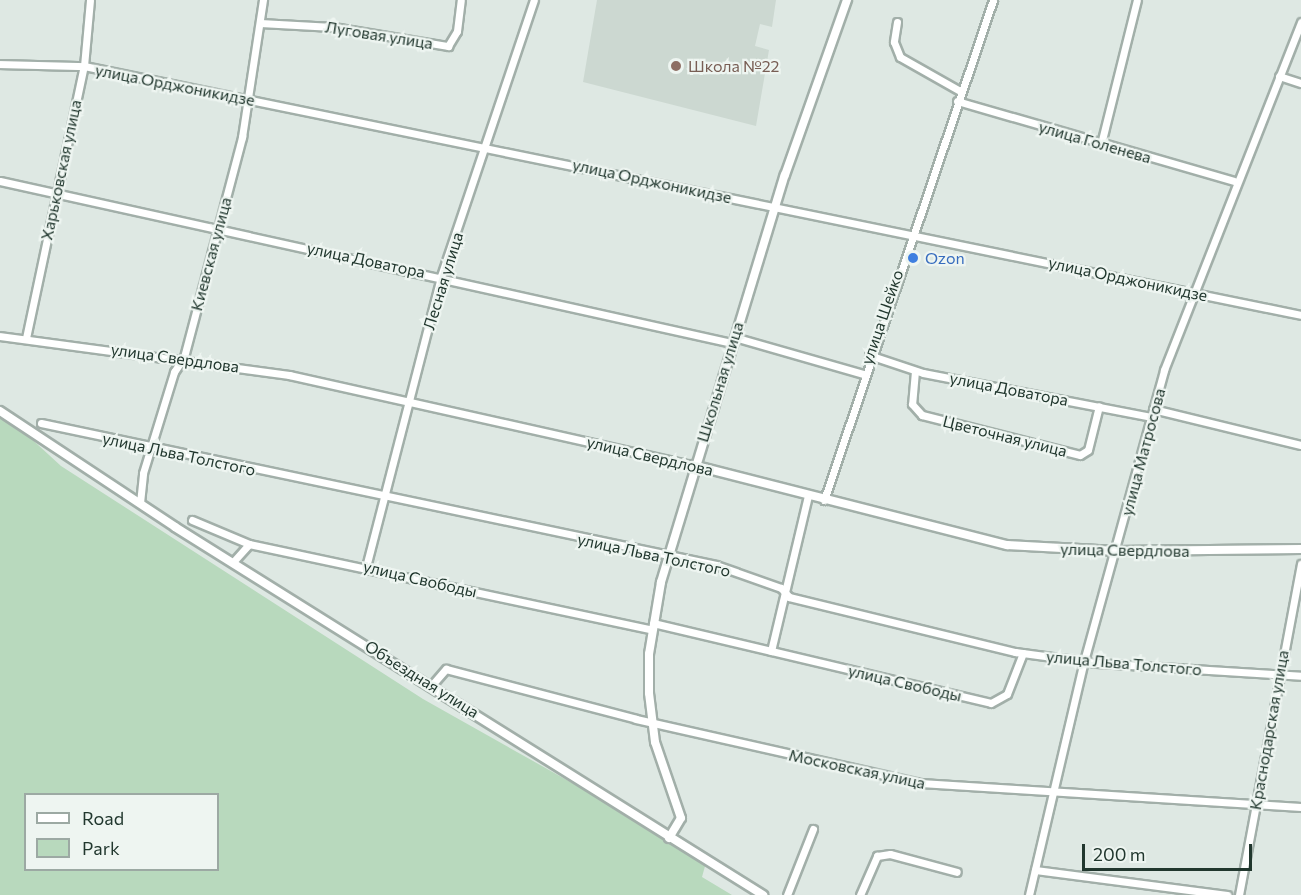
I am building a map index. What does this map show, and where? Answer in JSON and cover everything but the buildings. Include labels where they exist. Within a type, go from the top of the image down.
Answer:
[{"type":"street","name":"Харьковская улица","points":[[26,338],[84,66],[90,0]]},
{"type":"street","name":"Киевская улица","points":[[140,502],[152,447],[174,372],[184,357],[250,99],[263,0]]},
{"type":"street","name":"Луговая улица","points":[[260,23],[333,27],[448,46],[457,31],[461,0]]},
{"type":"street","name":"Лесная улица","points":[[366,567],[441,276],[482,145],[534,0]]},
{"type":"street","name":"Школьная улица","points":[[669,838],[681,818],[652,720],[652,627],[667,557],[693,465],[776,206],[847,0]]},
{"type":"street","name":"улица Шейко","points":[[824,500],[869,355],[993,0]]},
{"type":"street","points":[[1101,144],[1137,0]]},
{"type":"street","points":[[897,22],[894,42],[900,57],[960,91]]},
{"type":"street","name":"улица Матросова","points":[[1029,895],[1084,661],[1117,551],[1152,413],[1192,292],[1234,181],[1301,22]]},
{"type":"street","name":"улица Орджоникидзе","points":[[0,64],[84,66],[482,145],[1301,315]]},
{"type":"street","points":[[1279,75],[1301,83]]},
{"type":"street","name":"улица Голенева","points":[[957,101],[1234,181]]},
{"type":"street","name":"улица Доватора","points":[[0,181],[733,340],[863,374]]},
{"type":"street","name":"улица Свердлова","points":[[0,336],[184,357],[408,400],[693,465],[985,542],[1117,551],[1301,549]]},
{"type":"street","name":"улица Доватора","points":[[869,355],[915,371],[1099,406],[1152,413],[1301,445]]},
{"type":"street","name":"Цветочная улица","points":[[915,371],[912,404],[922,415],[1080,455],[1088,450],[1099,406]]},
{"type":"street","name":"Объездная улица","points":[[0,411],[233,562],[763,895]]},
{"type":"street","name":"улица Льва Толстого","points":[[41,423],[382,498],[716,565],[786,594],[1023,653],[1084,661],[1301,676]]},
{"type":"street","points":[[771,651],[808,496]]},
{"type":"street","name":"улица Свободы","points":[[192,520],[249,544],[771,651],[991,703],[1007,694],[1023,653]]},
{"type":"street","points":[[233,562],[249,544]]},
{"type":"street","name":"Краснодарская улица","points":[[1239,895],[1278,675],[1301,564]]},
{"type":"street","name":"Московская улица","points":[[431,686],[446,669],[902,779],[1053,794],[1301,807]]},
{"type":"street","points":[[787,895],[813,829]]},
{"type":"street","points":[[860,895],[877,856],[890,854],[957,872]]},
{"type":"street","points":[[1035,870],[1227,895]]},
{"type":"shaded area","name":"Школа №22","points":[[597,0],[776,0],[772,27],[760,24],[755,46],[769,50],[756,126],[583,82]]},
{"type":"green space","points":[[0,410],[61,466],[423,699],[707,859],[702,877],[732,895],[0,895]]},
{"type":"place","name":"Школа №22","points":[[676,66]]},
{"type":"place","name":"Ozon","points":[[913,258]]}]
